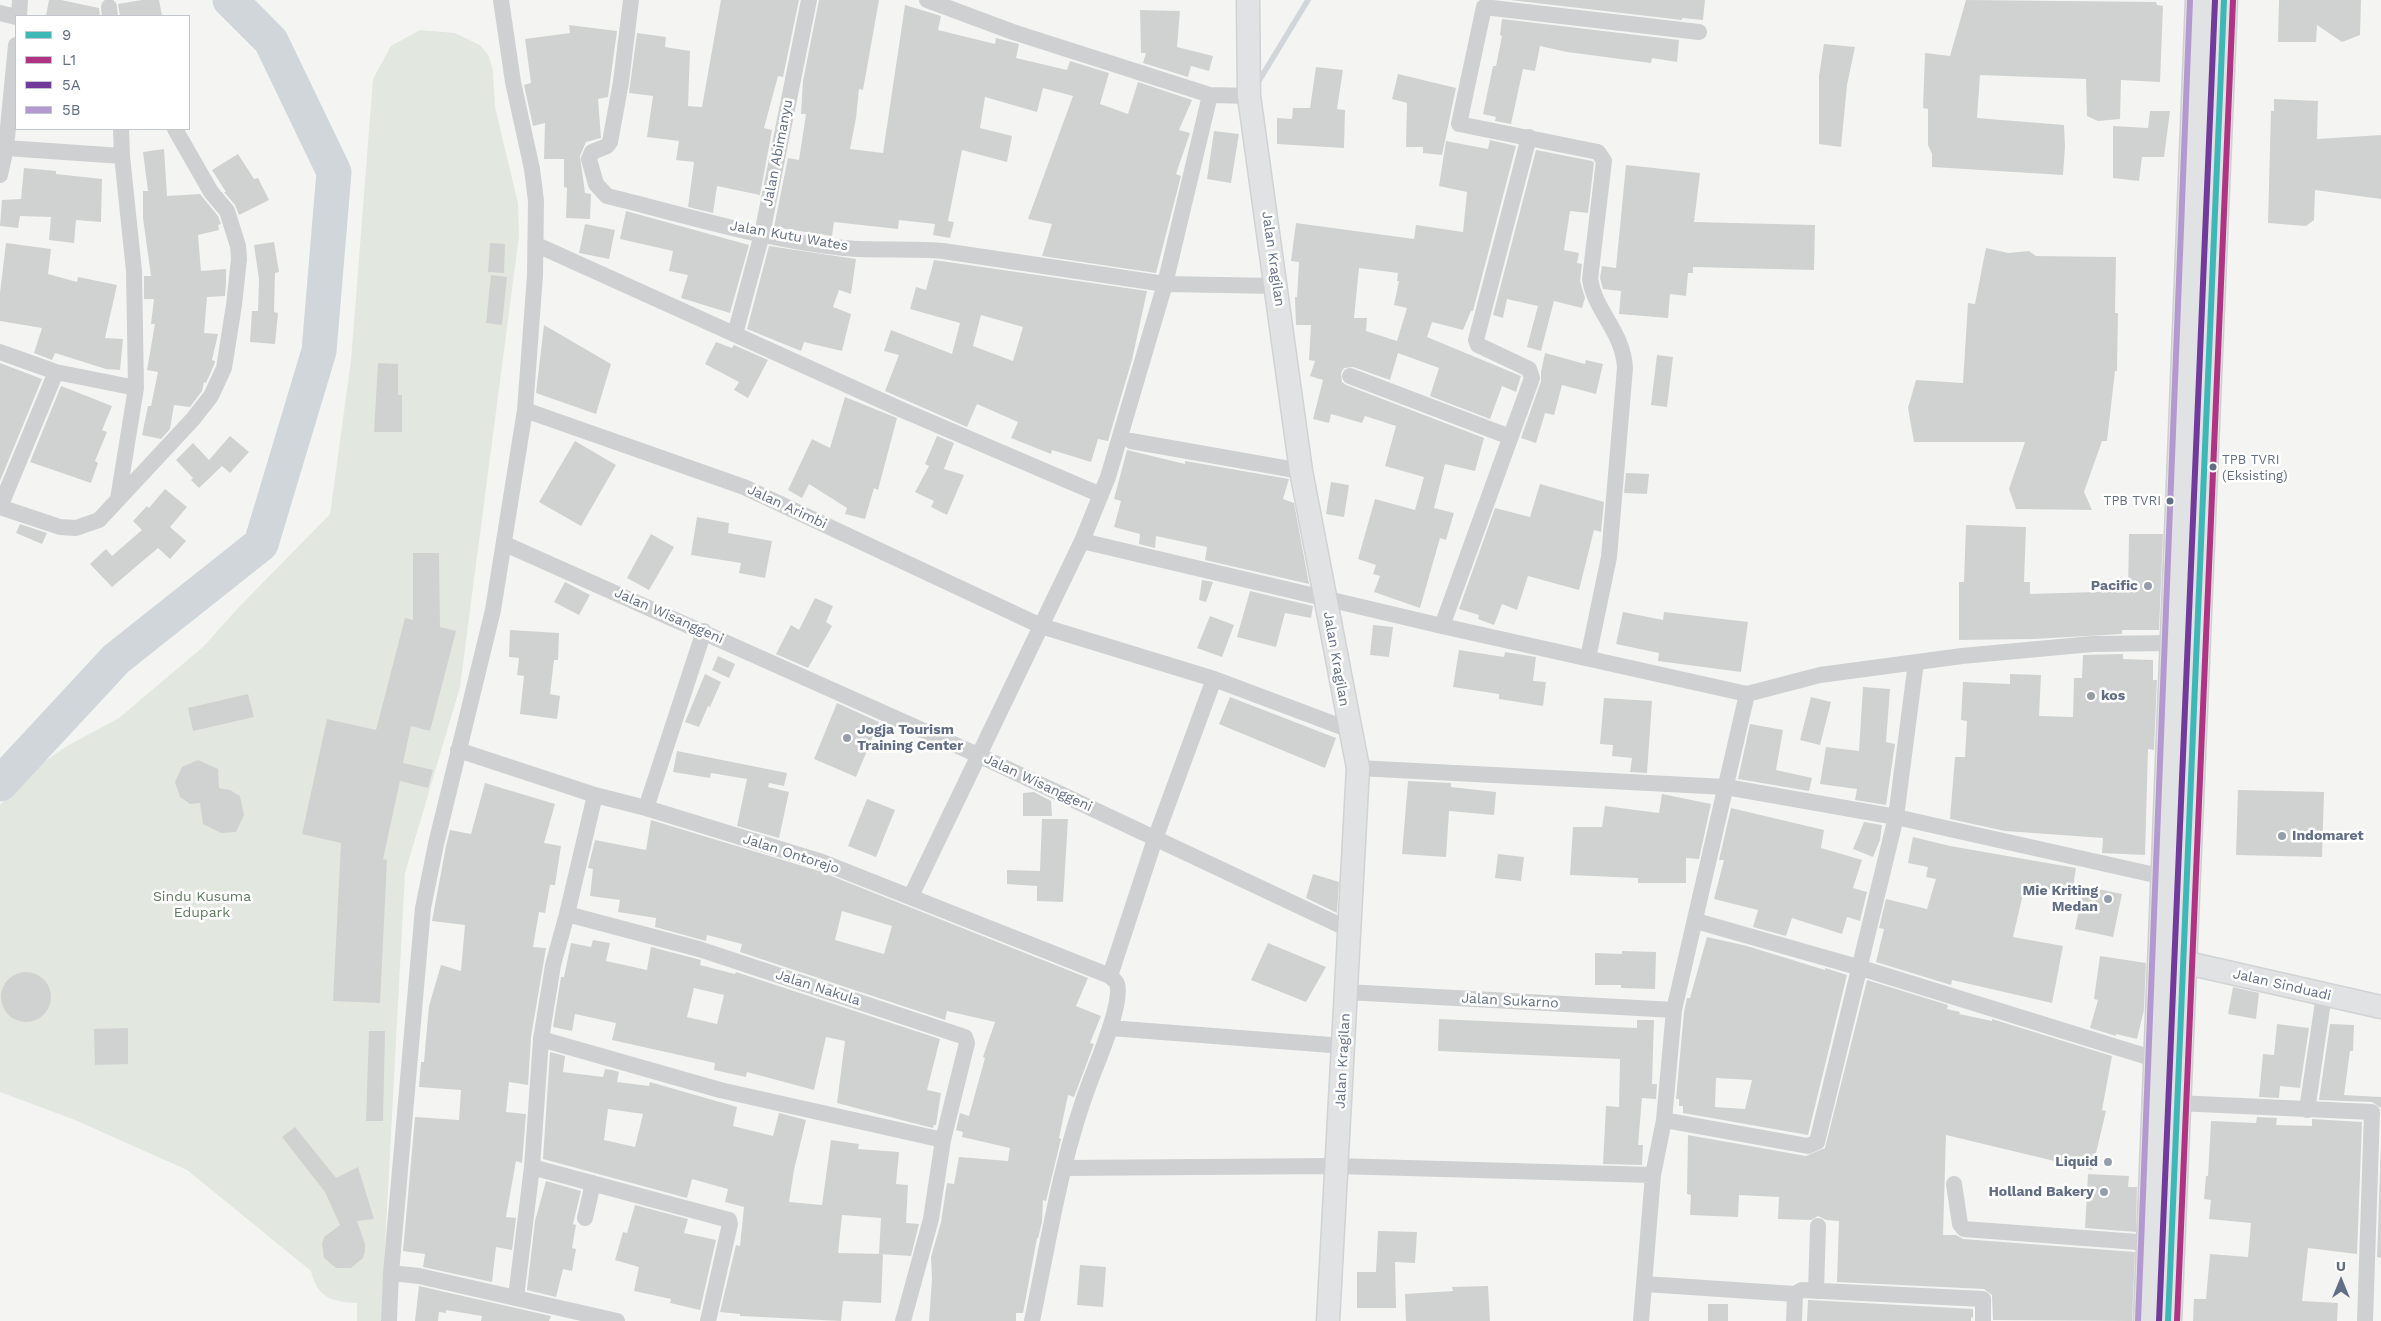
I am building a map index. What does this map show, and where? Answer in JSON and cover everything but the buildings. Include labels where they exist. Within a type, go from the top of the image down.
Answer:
[{"type":"main road","points":[[2162,1320],[2151,1243],[2199,0]]},
{"type":"main road","points":[[2162,1320],[2177,1103],[2224,0]]},
{"type":"street","points":[[18,15],[20,0]]},
{"type":"street","points":[[389,1321],[391,1273],[423,908],[458,750],[494,610],[524,410],[537,245],[535,187],[514,90],[501,0]]},
{"type":"street","name":"Jalan Kutu Wates","points":[[631,0],[621,82],[610,142],[607,146],[592,152],[589,159],[596,184],[607,196],[762,234],[846,248],[914,248],[992,257],[1165,284],[1277,286]]},
{"type":"street","name":"Jalan Abimanyu","points":[[735,334],[762,234],[809,0]]},
{"type":"street","points":[[927,0],[1012,32],[1210,95],[1249,96]]},
{"type":"street","name":"Jalan Kragilan","points":[[1248,0],[1249,96],[1277,286],[1301,471],[1358,768],[1328,1321]]},
{"type":"street","points":[[1588,658],[1609,557],[1625,368],[1622,344],[1596,297],[1590,279],[1604,162],[1598,152],[1459,124],[1484,7],[1699,32]]},
{"type":"street","points":[[0,13],[15,16]]},
{"type":"street","points":[[0,175],[6,148],[15,55]]},
{"type":"street","points":[[911,896],[1082,541],[1101,495],[1120,442],[1165,284],[1210,95]]},
{"type":"street","points":[[118,499],[136,388],[134,271],[122,156],[122,130]]},
{"type":"street","points":[[56,372],[0,507],[49,525],[76,528],[99,520],[146,472],[211,396],[224,368],[229,344],[239,259],[232,221],[227,211],[202,177],[176,130]]},
{"type":"street","points":[[1442,626],[1532,372],[1478,345],[1476,340],[1529,137]]},
{"type":"street","points":[[6,148],[122,156]]},
{"type":"street","points":[[537,245],[1101,495]]},
{"type":"street","points":[[0,352],[56,372],[136,388]]},
{"type":"street","points":[[1350,376],[1510,437]]},
{"type":"street","name":"Jalan Arimbi","points":[[524,410],[744,487],[1041,626],[1214,679],[1350,730]]},
{"type":"street","points":[[1131,441],[1301,471]]},
{"type":"street","points":[[1082,541],[1442,626],[1747,694],[1820,675],[1916,662],[2092,644],[2174,643]]},
{"type":"street","name":"Jalan Wisanggeni","points":[[505,544],[704,631],[978,755],[1350,930]]},
{"type":"street","points":[[646,808],[704,631]]},
{"type":"street","points":[[1664,1120],[1808,1146],[1817,1142],[1861,968],[1896,817],[1916,662]]},
{"type":"street","points":[[1032,1321],[1064,1168],[1082,1102],[1110,1028],[1118,991],[1112,978],[1155,839],[1214,679]]},
{"type":"street","points":[[1641,1321],[1653,1175],[1664,1120],[1674,1010],[1747,694]]},
{"type":"street","name":"Jalan Ontorejo","points":[[458,750],[595,796],[646,808],[822,862],[1112,978]]},
{"type":"street","points":[[1358,768],[1726,787],[1896,817],[2164,877]]},
{"type":"street","points":[[516,1297],[532,1167],[540,1040],[553,965],[568,914],[595,796]]},
{"type":"street","name":"Jalan Nakula","points":[[568,914],[699,949],[965,1037],[967,1043],[943,1140]]},
{"type":"street","points":[[1696,921],[1861,968],[2158,1060]]},
{"type":"street","name":"Jalan Sinduadi","points":[[2183,962],[2381,1007]]},
{"type":"street","name":"Jalan Sukarno","points":[[1346,992],[1674,1010]]},
{"type":"street","points":[[2307,1110],[2324,994]]},
{"type":"street","points":[[1110,1028],[1344,1046]]},
{"type":"street","points":[[540,1040],[720,1090],[943,1140],[931,1219],[903,1321]]},
{"type":"street","points":[[2177,1103],[2372,1112],[2365,1321]]},
{"type":"street","points":[[1064,1168],[1337,1166],[1653,1175]]},
{"type":"street","points":[[532,1167],[729,1220],[730,1224],[708,1321]]},
{"type":"street","points":[[585,1218],[593,1183]]},
{"type":"street","points":[[1954,1184],[1960,1224],[1964,1229],[2151,1243]]},
{"type":"street","points":[[1816,1291],[1818,1226]]},
{"type":"street","points":[[391,1273],[419,1276],[616,1321]]},
{"type":"street","points":[[1645,1284],[1795,1294],[1802,1290],[1983,1299],[1983,1321]]},
{"type":"street","points":[[1794,1321],[1795,1294]]},
{"type":"green space","name":"Sindu Kusuma Edupark","points":[[420,30],[455,33],[480,45],[489,56],[493,71],[495,107],[518,203],[519,236],[460,687],[405,873],[381,1321],[357,1321],[357,1303],[340,1301],[326,1296],[317,1287],[311,1271],[187,1170],[75,1120],[0,1092],[0,805],[35,768],[67,746],[119,718],[204,646],[238,608],[330,514],[351,360],[373,79],[391,46]]},
{"type":"waterway","points":[[0,784],[116,659],[261,544],[319,351],[334,172],[271,41],[230,0]]},
{"type":"waterway","points":[[1257,84],[1308,0]]},
{"type":"transit line","name":"5B","points":[[2138,1321],[2190,0]]},
{"type":"transit line","name":"5A","points":[[2159,1321],[2215,0]]},
{"type":"transit line","name":"9","points":[[2168,1321],[2224,0]]},
{"type":"transit line","name":"L1","points":[[2177,1321],[2233,0]]},
{"type":"place","name":"TPB TVRI (Eksisting)","points":[[2213,467]]},
{"type":"place","name":"TPB TVRI","points":[[2170,501]]},
{"type":"place","name":"Pacific","points":[[2148,586]]},
{"type":"place","name":"kos","points":[[2091,696]]},
{"type":"place","name":"Jogja Tourism Training Center","points":[[847,738]]},
{"type":"place","name":"Indomaret","points":[[2282,836]]},
{"type":"place","name":"Mie Kriting Medan","points":[[2108,899]]},
{"type":"place","name":"Liquid","points":[[2108,1162]]},
{"type":"place","name":"Holland Bakery","points":[[2104,1192]]}]
